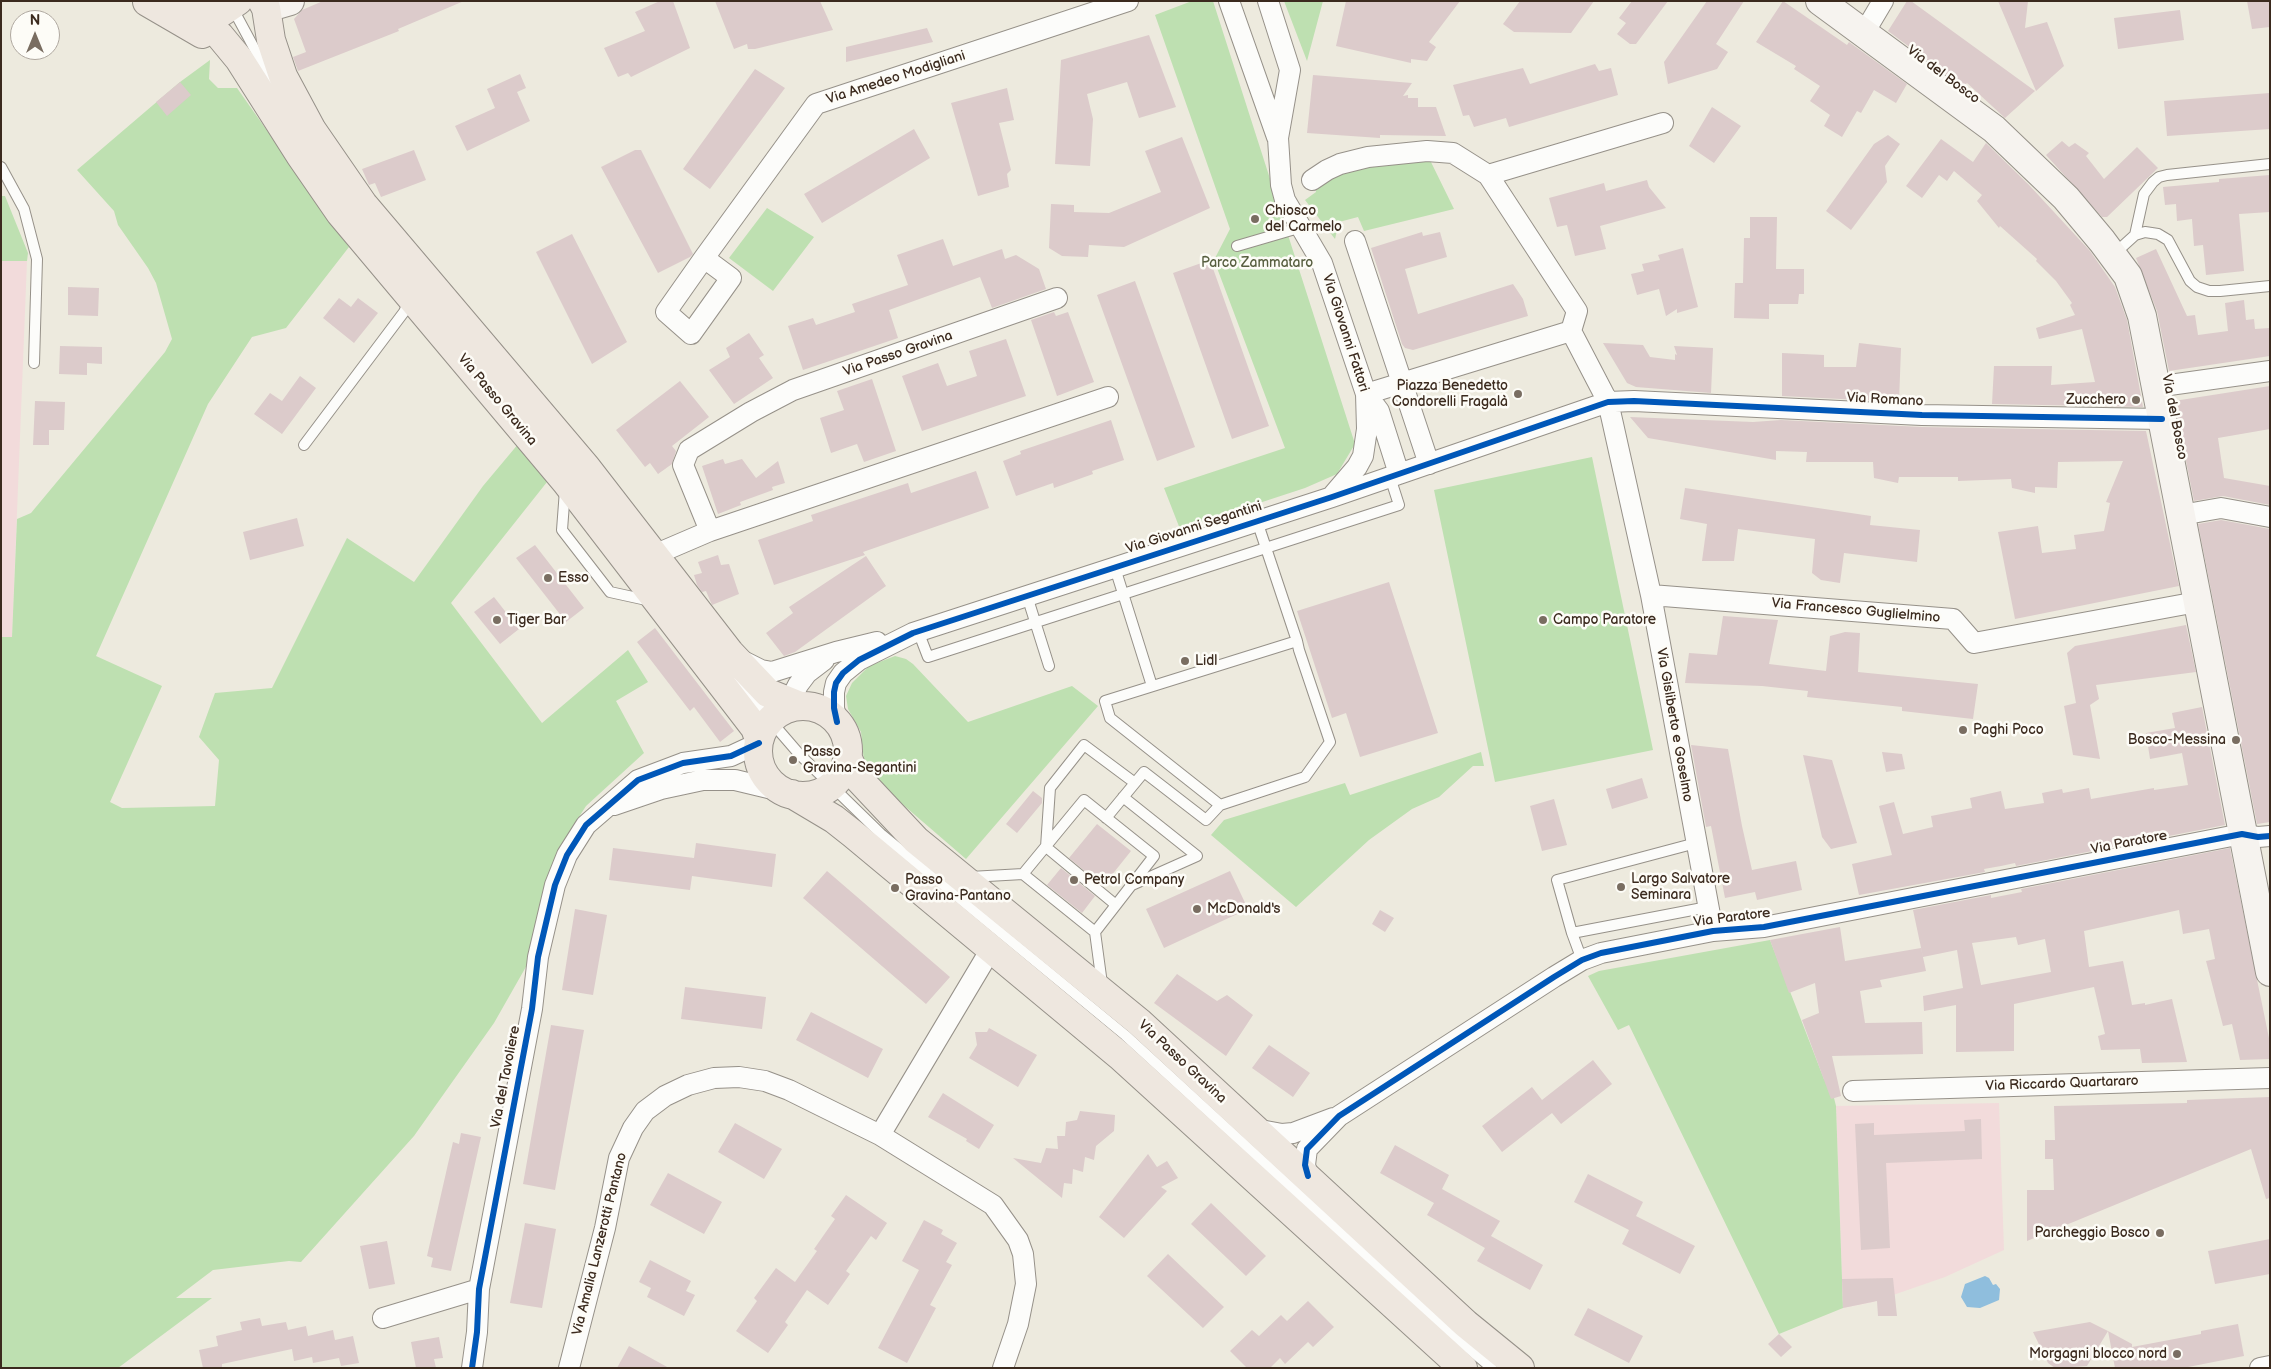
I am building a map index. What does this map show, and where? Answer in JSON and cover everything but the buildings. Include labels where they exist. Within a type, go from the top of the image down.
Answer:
[{"type":"main road","points":[[147,1],[191,7],[213,14],[233,3]]},
{"type":"main road","points":[[147,1],[188,24],[239,59]]},
{"type":"main road","name":"Via del Bosco","points":[[1820,1],[1994,129],[2066,198],[2128,276],[2142,316],[2270,972]]},
{"type":"main road","name":"Via Passo Gravina","points":[[191,7],[220,36],[239,59],[300,156],[340,213],[566,482],[755,728],[777,720],[768,692],[731,665],[654,555],[586,467],[363,204],[312,130],[283,76],[271,40],[272,4]]},
{"type":"main road","points":[[838,722],[820,710],[777,720],[758,756],[762,769],[774,785],[834,819],[1127,1062],[1463,1368]]},
{"type":"main road","name":"Via Passo Gravina","points":[[838,722],[847,742],[848,756],[855,775],[916,840],[1104,993],[1308,1176],[1466,1324],[1520,1368]]},
{"type":"main road","points":[[788,793],[809,795],[825,790],[832,785],[842,772],[848,756]]},
{"type":"street","name":"Via Amedeo Modigliani","points":[[704,258],[816,104],[1128,1]]},
{"type":"street","name":"Via Giovanni Fattori","points":[[1229,1],[1278,138]]},
{"type":"street","name":"Via Giovanni Fattori","points":[[1268,1],[1290,70],[1278,138],[1281,186],[1285,200],[1322,263],[1366,394],[1368,429],[1363,456],[1358,467],[1332,497]]},
{"type":"street","points":[[1864,33],[1883,1]]},
{"type":"street","points":[[1488,175],[1663,123]]},
{"type":"street","points":[[1312,180],[1340,164],[1368,157],[1427,151],[1453,153],[1488,175],[1577,311],[1571,331],[1608,402]]},
{"type":"street","points":[[1355,240],[1429,464]]},
{"type":"street","name":"Via Passo Gravina","points":[[710,531],[683,465],[689,450],[751,412],[793,390],[1057,298]]},
{"type":"street","points":[[1394,476],[1378,411],[1366,394],[1571,331]]},
{"type":"street","points":[[2155,388],[2270,372]]},
{"type":"street","points":[[654,555],[710,531],[1108,397]]},
{"type":"street","name":"Via Romano","points":[[1608,402],[1634,401],[1922,414],[2162,419]]},
{"type":"street","name":"Via Giovanni Segantini","points":[[731,665],[772,672],[836,652],[916,632],[1332,497],[1608,402]]},
{"type":"street","name":"Via Gisliberto e Goselmo","points":[[1608,402],[1651,595],[1713,931]]},
{"type":"street","points":[[2181,515],[2221,508],[2270,517]]},
{"type":"street","name":"Via Francesco Guglielmino","points":[[1651,595],[1953,619],[1974,643],[2197,602]]},
{"type":"street","name":"Via Giovanni Segantini","points":[[838,722],[834,708],[834,692],[843,673],[858,660],[916,632]]},
{"type":"street","points":[[607,808],[638,780],[657,772],[683,763],[731,756],[777,720],[807,673],[836,652]]},
{"type":"street","points":[[607,808],[661,790],[703,780],[735,780],[788,793]]},
{"type":"street","name":"Via del Tavoliere","points":[[472,1368],[477,1332],[479,1290],[532,1009],[538,957],[554,886],[576,838],[586,825],[607,808]]},
{"type":"street","name":"Via Paratore","points":[[1255,1129],[1282,1134],[1293,1133],[1339,1116],[1582,960],[1601,953],[1713,931],[1764,927],[2242,834],[2258,837],[2270,836]]},
{"type":"street","points":[[880,1135],[991,949]]},
{"type":"street","name":"Via Amalia Lanzerotti Pantano","points":[[569,1368],[605,1228],[619,1158],[632,1128],[645,1111],[665,1096],[688,1085],[714,1078],[739,1077],[765,1081],[789,1090],[880,1135],[993,1205],[1018,1240],[1023,1254],[1026,1284],[1018,1324],[1003,1368]]},
{"type":"street","name":"Via Riccardo Quartararo","points":[[1853,1091],[2270,1078]]},
{"type":"street","name":"Via Paratore","points":[[1308,1176],[1305,1165],[1307,1149],[1339,1116]]},
{"type":"street","points":[[383,1318],[479,1290]]},
{"type":"street","points":[[2260,1368],[2270,1366]]},
{"type":"lane","points":[[233,3],[282,100]]},
{"type":"lane","points":[[2135,235],[2144,194],[2159,177],[2167,174],[2270,164]]},
{"type":"lane","points":[[1,167],[24,209],[37,259],[34,363]]},
{"type":"lane","points":[[1237,246],[1302,227]]},
{"type":"lane","points":[[2113,256],[2135,235],[2145,232],[2158,234],[2168,240],[2190,281],[2197,287],[2220,292],[2270,286]]},
{"type":"lane","points":[[304,445],[404,312],[411,298]]},
{"type":"lane","points":[[916,632],[928,657],[1398,505],[1394,476]]},
{"type":"lane","points":[[1106,818],[1144,772],[1206,820],[1220,805],[1305,777],[1330,742],[1257,521]]},
{"type":"lane","points":[[1115,568],[1152,686]]},
{"type":"lane","points":[[1026,596],[1049,666]]},
{"type":"lane","points":[[1220,805],[1110,718],[1105,701],[1297,641]]},
{"type":"lane","points":[[777,720],[832,785],[888,840],[1125,1035],[1450,1333],[1492,1368]]},
{"type":"lane","points":[[1046,847],[1050,788],[1084,745],[1134,783]]},
{"type":"lane","points":[[1123,797],[1197,856],[1132,885]]},
{"type":"lane","points":[[1023,874],[1084,800],[1154,856],[1095,932]]},
{"type":"lane","points":[[1582,960],[1572,934],[1557,880],[1696,843]]},
{"type":"lane","points":[[1046,847],[1116,905]]},
{"type":"lane","points":[[962,876],[1023,874],[1095,932],[1104,993]]},
{"type":"lane","points":[[1572,934],[1708,907]]},
{"type":"shaded area","points":[[1,261],[27,261],[12,638],[1,637]]},
{"type":"shaded area","points":[[1999,1103],[2004,1250],[1945,1277],[1873,1302],[1843,1308],[1836,1106]]},
{"type":"green space","name":"Parco Zammataro","points":[[1192,1],[1213,1],[1355,444],[1337,474],[1305,488],[1180,529],[1164,488],[1285,448],[1214,260],[1230,229],[1155,15]]},
{"type":"green space","points":[[1284,1],[1323,1],[1307,61]]},
{"type":"green space","points":[[210,60],[209,79],[218,88],[237,88],[349,247],[286,328],[252,337],[208,404],[96,656],[162,686],[110,802],[122,808],[215,806],[219,760],[199,737],[215,693],[272,688],[347,538],[414,582],[483,486],[519,443],[547,482],[451,603],[542,723],[628,650],[648,682],[616,701],[644,753],[586,806],[570,831],[553,864],[527,965],[494,1023],[414,1136],[301,1262],[289,1261],[213,1270],[176,1298],[212,1298],[118,1368],[1,1368],[1,637],[12,637],[17,519],[31,513],[165,352],[172,339],[156,283],[148,268],[118,225],[114,211],[77,170],[180,82]]},
{"type":"green space","points":[[1429,158],[1454,209],[1364,231],[1358,217],[1339,222],[1335,239],[1305,200],[1316,192],[1315,185],[1367,163]]},
{"type":"green space","points":[[1,196],[5,196],[28,253],[27,261],[1,261]]},
{"type":"green space","points":[[767,208],[814,237],[773,291],[729,258]]},
{"type":"green space","name":"Campo Paratore","points":[[1592,457],[1653,750],[1495,782],[1434,490]]},
{"type":"green space","points":[[895,656],[906,659],[913,664],[968,722],[1072,686],[1098,706],[966,859],[872,778],[864,762],[861,732],[848,709],[846,696],[852,683],[869,666]]},
{"type":"green space","points":[[1481,752],[1484,766],[1473,766],[1439,797],[1412,809],[1369,840],[1296,907],[1211,835],[1224,820],[1345,783],[1350,795]]},
{"type":"green space","points":[[1770,940],[1824,1079],[1829,1078],[1836,1106],[1843,1308],[1779,1334],[1629,1025],[1618,1030],[1588,976],[1599,971]]},
{"type":"water","points":[[1985,1276],[1989,1278],[1993,1285],[1996,1284],[2000,1289],[1999,1300],[1980,1308],[1967,1307],[1961,1297],[1965,1284]]},
{"type":"cycle path","points":[[837,722],[834,708],[834,692],[836,683],[843,673],[859,660],[913,633],[1332,497],[1608,402],[1634,401],[1922,415],[2162,419]]},
{"type":"cycle path","points":[[472,1368],[477,1332],[479,1289],[532,1009],[538,957],[555,885],[567,855],[586,825],[638,780],[683,763],[731,756],[759,743]]},
{"type":"cycle path","points":[[1308,1176],[1305,1165],[1307,1149],[1339,1116],[1554,977],[1582,960],[1601,953],[1713,931],[1764,927],[2242,834],[2258,837],[2270,836]]},
{"type":"place","name":"Chiosco del Carmelo","points":[[1255,219]]},
{"type":"place","name":"Piazza Benedetto Condorelli Fragalà","points":[[1518,394]]},
{"type":"place","name":"Zucchero","points":[[2136,400]]},
{"type":"place","name":"Esso","points":[[548,578]]},
{"type":"place","name":"Tiger Bar","points":[[497,620]]},
{"type":"place","name":"Campo Paratore","points":[[1543,620]]},
{"type":"place","name":"Lidl","points":[[1185,661]]},
{"type":"place","name":"Paghi Poco","points":[[1963,730]]},
{"type":"place","name":"Bosco-Messina","points":[[2236,740]]},
{"type":"place","name":"Passo Gravina-Segantini","points":[[793,760]]},
{"type":"place","name":"Petrol Company","points":[[1074,880]]},
{"type":"place","name":"Largo Salvatore Seminara","points":[[1621,887]]},
{"type":"place","name":"Passo Gravina-Pantano","points":[[895,888]]},
{"type":"place","name":"McDonald's","points":[[1197,909]]},
{"type":"place","name":"Parcheggio Bosco","points":[[2160,1233]]},
{"type":"place","name":"Morgagni blocco nord","points":[[2177,1354]]}]
